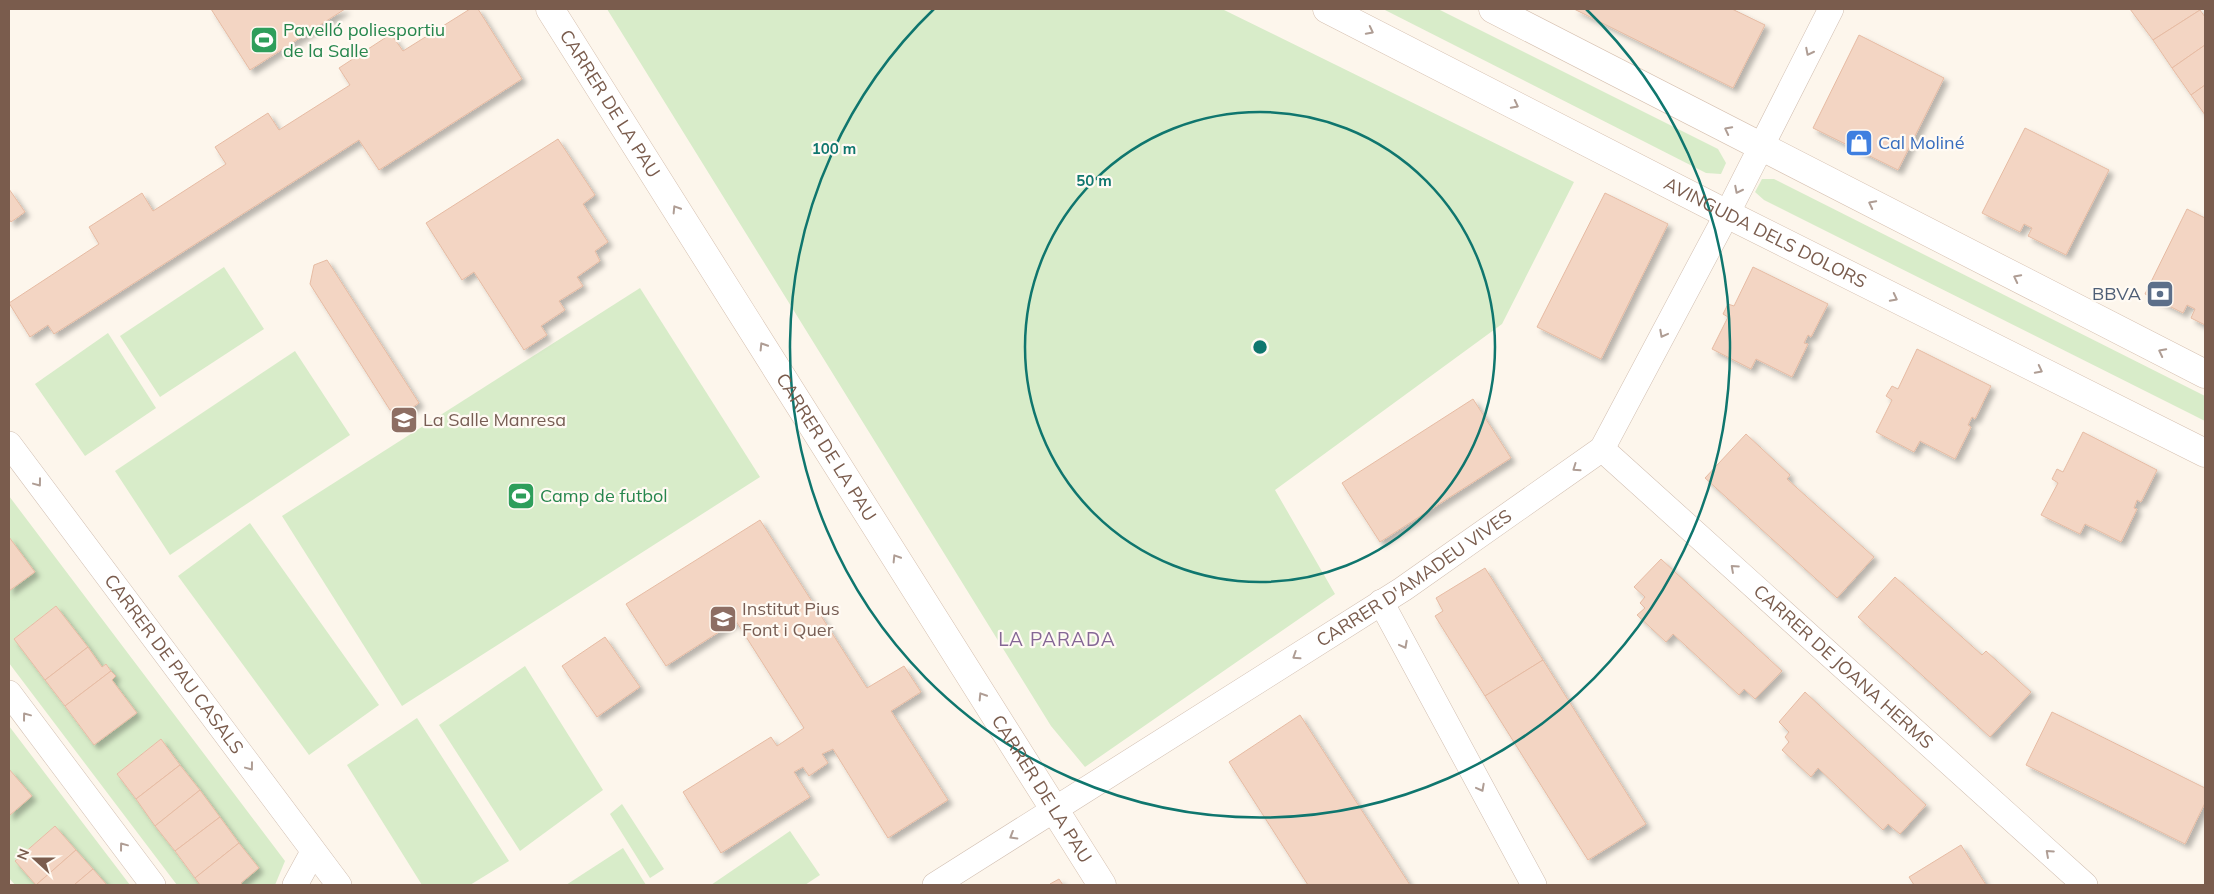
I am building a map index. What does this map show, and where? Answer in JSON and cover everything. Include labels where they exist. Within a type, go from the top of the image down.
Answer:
[{"type":"street","name":"CARRER DE LA PAU","points":[[550,9],[1102,885]]},
{"type":"street","name":"AVINGUDA DELS DOLORS","points":[[1327,9],[1726,214],[2205,453]]},
{"type":"street","name":"CARRER D'AMADEU VIVES","points":[[935,885],[1403,589],[1602,449],[1832,9]]},
{"type":"street","points":[[1498,10],[2205,374]]},
{"type":"street","name":"CARRER DE PAU CASALS","points":[[9,444],[338,885]]},
{"type":"street","name":"CARRER DE JOANA HERMS","points":[[1602,449],[2085,885]]},
{"type":"street","points":[[1381,602],[1534,885]]},
{"type":"street","points":[[9,693],[153,885]]},
{"type":"street","points":[[295,885],[313,852]]},
{"type":"green space","points":[[607,9],[1222,9],[1574,182],[1502,324],[1275,490],[1335,594],[1085,767],[1051,726]]},
{"type":"green space","points":[[1383,9],[1438,9],[1718,149],[1726,163],[1721,174],[1706,173]]},
{"type":"green space","points":[[1762,179],[1774,179],[2205,396],[2205,421],[1764,200],[1755,192]]},
{"type":"green space","points":[[224,267],[264,329],[160,397],[120,336]]},
{"type":"green space","name":"Camp de futbol","points":[[640,288],[760,477],[402,706],[282,516]]},
{"type":"green space","points":[[108,333],[156,408],[85,456],[35,384]]},
{"type":"green space","points":[[295,351],[350,435],[170,555],[115,471]]},
{"type":"green space","points":[[9,496],[285,861],[275,885],[243,885],[241,883],[258,868],[161,739],[117,774],[200,885],[177,885],[9,663],[9,591],[35,572],[9,537]],"holes":[[[56,606],[102,667],[106,664],[115,676],[112,680],[137,713],[94,745],[14,639]]]},
{"type":"green space","points":[[250,523],[379,705],[309,755],[178,576]]},
{"type":"green space","points":[[525,666],[603,790],[520,851],[439,725]]},
{"type":"green space","points":[[417,718],[509,861],[470,885],[422,885],[347,765]]},
{"type":"green space","points":[[9,726],[130,885],[107,885],[55,826],[15,861],[36,885],[15,885],[9,878],[9,816],[32,796],[9,769]]},
{"type":"green space","points":[[622,804],[664,869],[650,878],[610,814]]},
{"type":"green space","points":[[790,831],[820,875],[805,885],[711,885]]},
{"type":"green space","points":[[623,848],[646,885],[566,885]]},
{"type":"building","name":"Pavelló poliesportiu de la Salle","points":[[211,9],[345,9],[250,70]]},
{"type":"building","points":[[470,9],[478,9],[522,79],[379,170],[359,140],[54,334],[48,325],[30,337],[9,303],[99,244],[89,227],[142,193],[153,211],[226,164],[215,147],[268,113],[279,130],[350,85],[339,68],[391,34],[403,51]]},
{"type":"building","points":[[1574,9],[1732,9],[1765,25],[1733,88]]},
{"type":"building","points":[[2130,9],[2199,9],[2200,10],[2153,40]]},
{"type":"building","points":[[2200,10],[2205,17],[2205,45],[2172,68],[2153,40]]},
{"type":"building","points":[[1859,35],[1944,78],[1898,170],[1813,128]]},
{"type":"building","points":[[2205,45],[2205,85],[2191,95],[2172,68]]},
{"type":"building","points":[[2205,85],[2205,115],[2191,95]]},
{"type":"building","points":[[2025,128],[2109,170],[2066,255],[2028,236],[2032,228],[2024,224],[2020,232],[1982,213]]},
{"type":"building","points":[[558,139],[595,195],[583,204],[608,242],[595,251],[600,261],[577,277],[583,286],[559,301],[565,310],[541,326],[547,335],[524,350],[474,272],[462,280],[426,223]]},
{"type":"building","points":[[9,189],[25,212],[11,222],[9,219]]},
{"type":"building","points":[[1605,193],[1668,224],[1601,359],[1537,327]]},
{"type":"building","points":[[2187,209],[2205,218],[2205,325],[2191,318],[2195,309],[2187,305],[2183,313],[2145,294]]},
{"type":"building","points":[[327,260],[419,403],[406,412],[390,410],[310,284],[314,265]]},
{"type":"building","points":[[1753,267],[1828,304],[1811,337],[1808,335],[1804,343],[1808,344],[1792,377],[1756,359],[1751,369],[1712,349],[1728,317],[1723,314],[1728,304],[1734,306]]},
{"type":"building","points":[[1917,349],[1991,386],[1975,419],[1972,417],[1968,425],[1971,427],[1955,459],[1920,441],[1914,452],[1876,432],[1892,400],[1886,396],[1892,386],[1898,389]]},
{"type":"building","points":[[1473,399],[1511,458],[1380,542],[1342,483]]},
{"type":"building","points":[[2083,432],[2157,470],[2141,502],[2137,500],[2134,508],[2137,509],[2121,542],[2085,524],[2080,534],[2041,515],[2058,483],[2052,479],[2057,469],[2063,472]]},
{"type":"building","points":[[1746,434],[1790,475],[1787,479],[1874,557],[1837,598],[1705,478]]},
{"type":"building","points":[[760,520],[867,688],[904,666],[921,692],[891,711],[948,800],[888,838],[833,749],[822,754],[828,763],[809,776],[803,767],[794,772],[810,797],[721,853],[683,792],[771,737],[777,746],[804,728],[736,621],[666,666],[626,604]]},
{"type":"building","points":[[9,537],[35,572],[9,591]]},
{"type":"building","points":[[1661,559],[1782,671],[1755,699],[1744,689],[1739,695],[1673,634],[1666,642],[1637,615],[1645,608],[1640,603],[1645,597],[1634,587]]},
{"type":"building","points":[[1485,568],[1543,660],[1485,696],[1435,616],[1443,611],[1436,598]]},
{"type":"building","points":[[1895,577],[1982,655],[1986,651],[2031,692],[1990,737],[1858,617]]},
{"type":"building","points":[[56,606],[88,647],[45,680],[14,639]]},
{"type":"building","points":[[605,637],[640,687],[597,717],[562,666]]},
{"type":"building","points":[[88,647],[102,667],[106,664],[111,671],[65,706],[45,680]]},
{"type":"building","points":[[1543,660],[1646,824],[1588,860],[1485,696]]},
{"type":"building","points":[[111,671],[116,676],[112,680],[137,713],[94,745],[65,706]]},
{"type":"building","points":[[1805,692],[1926,805],[1900,834],[1888,824],[1883,830],[1818,768],[1811,777],[1782,750],[1789,742],[1785,737],[1789,732],[1779,722]]},
{"type":"building","points":[[2052,712],[2205,788],[2205,803],[2185,844],[2026,765]]},
{"type":"building","points":[[1300,715],[1410,885],[1308,885],[1229,762]]},
{"type":"building","points":[[161,739],[180,765],[136,799],[117,774]]},
{"type":"building","points":[[180,765],[200,790],[155,826],[136,799]]},
{"type":"building","points":[[9,769],[32,796],[9,816]]},
{"type":"building","points":[[200,790],[220,817],[175,851],[155,826]]},
{"type":"building","points":[[220,817],[239,843],[195,878],[175,851]]},
{"type":"building","points":[[55,826],[76,850],[36,885],[15,861]]},
{"type":"building","points":[[239,843],[259,868],[241,883],[243,885],[200,885],[195,878]]},
{"type":"building","points":[[1961,845],[1986,885],[1914,885],[1909,877]]},
{"type":"building","points":[[76,850],[93,869],[74,885],[36,885]]},
{"type":"building","points":[[93,869],[107,885],[74,885]]},
{"type":"building","points":[[1059,879],[1063,885],[1050,884]]},
{"type":"place","name":"Pavelló poliesportiu de la Salle","points":[[264,40]]},
{"type":"place","name":"Cal Moliné","points":[[1859,143]]},
{"type":"place","name":"BBVA","points":[[2160,294]]},
{"type":"place","name":"La Salle Manresa","points":[[404,420]]},
{"type":"place","name":"Camp de futbol","points":[[521,496]]},
{"type":"place","name":"Institut Pius Font i Quer","points":[[723,619]]},
{"type":"district","name":"LA PARADA","points":[[1057,639]]}]
